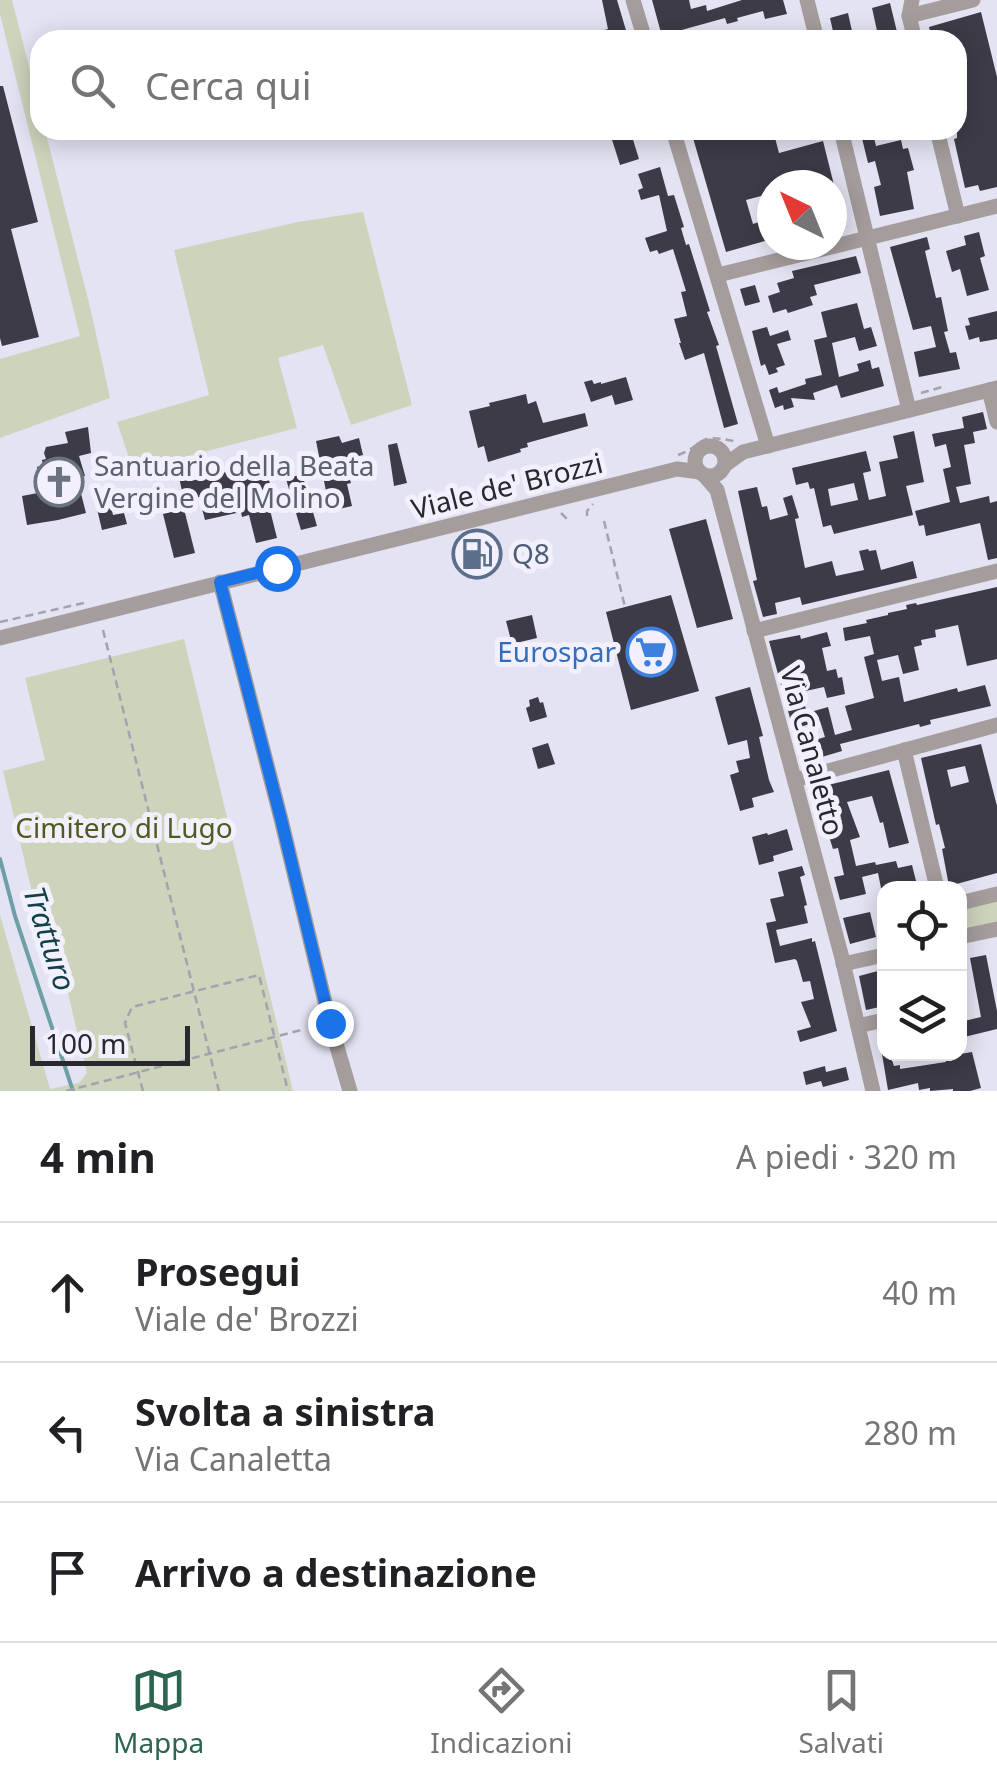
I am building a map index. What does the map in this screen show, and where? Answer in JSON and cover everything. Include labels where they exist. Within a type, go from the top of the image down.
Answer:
[{"type":"street","points":[[633,0],[642,30]]},
{"type":"street","points":[[807,0],[814,30]]},
{"type":"street","points":[[910,8],[974,0]]},
{"type":"street","points":[[676,140],[768,446]]},
{"type":"street","points":[[843,140],[909,410]]},
{"type":"street","points":[[939,140],[958,216]]},
{"type":"street","points":[[718,274],[997,206]]},
{"type":"street","points":[[993,389],[997,422]]},
{"type":"street","name":"Viale de' Brozzi","points":[[677,469],[708,446],[744,452],[993,389]]},
{"type":"street","points":[[718,448],[724,455],[723,468]]},
{"type":"street","name":"Viale de' Brozzi","points":[[0,638],[677,469],[714,476],[744,452]]},
{"type":"street","points":[[696,453],[695,463],[702,473]]},
{"type":"street","name":"Via Canaletto","points":[[717,490],[723,468]]},
{"type":"street","name":"Via Canaletto","points":[[702,473],[717,490],[873,1091]]},
{"type":"street","points":[[754,631],[997,570]]},
{"type":"street","points":[[220,582],[350,1091]]},
{"type":"street","points":[[795,780],[996,730]]},
{"type":"street","points":[[904,750],[935,881]]},
{"type":"street","points":[[967,901],[997,894]]},
{"type":"street","points":[[967,936],[997,929]]},
{"type":"street","points":[[843,964],[877,956]]},
{"type":"street","points":[[858,1026],[877,1022]]},
{"type":"path","points":[[604,521],[626,607]]},
{"type":"path","points":[[103,630],[219,1091]]},
{"type":"path","points":[[143,1091],[125,1023],[132,1008],[260,975],[288,1091]]},
{"type":"path","points":[[67,1091],[301,1030]]},
{"type":"green space","points":[[0,0],[12,0],[30,70],[30,135],[0,14]]},
{"type":"green space","points":[[31,140],[48,140],[110,398],[0,438],[0,359],[80,336]]},
{"type":"green space","points":[[363,212],[412,405],[351,425],[323,345],[278,358],[297,428],[133,470],[117,422],[209,395],[174,250],[298,222]]},
{"type":"green space","name":"Cimitero di Lugo","points":[[184,639],[293,1091],[0,1091],[0,915],[50,1089],[79,1083],[87,1073],[45,897],[32,892],[3,771],[45,760],[25,678]]},
{"type":"green space","points":[[997,896],[997,923],[967,930],[967,903]]},
{"type":"building","points":[[602,0],[617,0],[626,30],[604,30],[608,29]]},
{"type":"building","points":[[652,0],[689,0],[691,9],[706,5],[707,11],[742,0],[783,0],[787,14],[765,19],[763,11],[727,24],[725,18],[682,30],[660,30]]},
{"type":"building","points":[[890,3],[897,30],[877,30],[872,8]]},
{"type":"building","points":[[981,12],[997,77],[997,187],[980,191],[978,185],[965,188],[954,140],[967,140],[967,30],[929,27]]},
{"type":"building","points":[[848,13],[852,30],[833,30],[830,18]]},
{"type":"building","points":[[0,86],[38,222],[11,229],[39,337],[2,346],[0,338]]},
{"type":"building","points":[[612,140],[633,140],[639,159],[620,165]]},
{"type":"building","points":[[694,140],[776,140],[779,153],[823,141],[830,170],[757,170],[757,197],[746,200],[753,224],[757,223],[757,243],[726,252]]},
{"type":"building","points":[[862,140],[874,140],[876,146],[901,140],[903,149],[908,148],[914,170],[907,172],[914,209],[880,216],[874,187],[881,185],[875,161],[868,163]]},
{"type":"building","points":[[660,167],[668,196],[674,195],[719,345],[716,346],[738,424],[724,428],[704,353],[685,360],[679,343],[674,319],[687,316],[681,292],[686,291],[673,249],[659,254],[657,250],[650,252],[645,238],[667,231],[659,195],[641,200],[638,190],[643,188],[638,174]]},
{"type":"building","points":[[979,232],[985,256],[980,258],[989,290],[967,296],[960,269],[952,272],[946,251],[966,245],[964,236]]},
{"type":"building","points":[[927,237],[930,249],[925,251],[936,298],[941,297],[948,331],[944,332],[950,353],[956,352],[960,369],[919,377],[914,352],[936,347],[931,326],[913,330],[890,247]]},
{"type":"building","points":[[856,256],[861,273],[814,285],[817,295],[810,297],[813,305],[773,313],[768,296],[780,292],[777,283],[794,278],[792,271]]},
{"type":"building","points":[[755,285],[760,302],[745,306],[740,289]]},
{"type":"building","points":[[857,303],[864,329],[871,327],[877,346],[859,351],[855,337],[832,343],[839,377],[859,371],[857,364],[870,360],[872,369],[879,367],[884,386],[841,398],[837,385],[813,393],[815,400],[791,398],[794,407],[775,408],[769,390],[777,387],[779,393],[822,375],[814,340],[827,337],[821,312]]},
{"type":"building","points":[[997,311],[997,339],[969,340],[965,326],[970,325],[968,318]]},
{"type":"building","points":[[767,327],[770,336],[788,330],[791,340],[777,344],[785,365],[769,375],[765,364],[761,366],[752,331]]},
{"type":"building","points":[[626,377],[633,400],[615,405],[612,395],[591,402],[584,382],[601,384]]},
{"type":"building","points":[[526,394],[528,404],[536,401],[543,423],[585,413],[588,426],[527,443],[528,447],[520,449],[521,452],[488,462],[484,446],[478,448],[469,411]]},
{"type":"building","points":[[983,412],[987,429],[973,432],[975,443],[964,445],[971,484],[956,487],[960,503],[989,496],[990,503],[997,501],[997,558],[988,560],[980,523],[926,536],[915,511],[950,502],[943,469],[951,467],[946,444],[935,447],[932,434],[964,428],[962,417]]},
{"type":"building","name":"Santuario della Beata Vergine del Molino","points":[[88,427],[91,453],[79,456],[85,476],[77,478],[86,513],[27,525],[22,496],[43,492],[37,467],[46,459],[46,447],[68,443],[65,432]]},
{"type":"building","points":[[914,431],[924,482],[906,486],[913,515],[834,534],[831,525],[823,527],[814,488],[810,489],[808,482],[796,485],[792,468],[866,451],[871,471],[863,473],[869,500],[886,496],[879,462],[898,458],[893,436]],"holes":[[[854,483],[858,500],[831,506],[828,489]]]},
{"type":"building","points":[[339,436],[342,443],[359,438],[363,455],[347,459],[352,476],[347,484],[352,506],[330,511],[316,441]]},
{"type":"building","points":[[397,443],[407,483],[394,486],[388,445]]},
{"type":"building","points":[[249,460],[254,480],[268,476],[271,488],[256,492],[261,513],[270,510],[277,538],[256,543],[249,515],[242,517],[241,512],[205,520],[199,497],[184,501],[178,472],[188,470],[191,481],[230,471],[229,466]]},
{"type":"building","points":[[302,474],[317,526],[301,530],[286,479]]},
{"type":"building","points":[[757,487],[770,520],[788,515],[783,498],[792,495],[805,568],[832,561],[836,576],[864,570],[859,551],[868,549],[876,550],[881,570],[913,561],[917,578],[802,605],[800,597],[775,603],[777,614],[763,617],[738,491]]},
{"type":"building","points":[[110,503],[113,515],[124,513],[127,524],[102,530],[97,509]]},
{"type":"building","points":[[184,509],[195,553],[174,558],[163,514]]},
{"type":"building","points":[[706,519],[733,619],[697,628],[669,529]]},
{"type":"building","points":[[997,587],[997,659],[967,666],[958,625],[935,630],[936,637],[921,640],[922,645],[914,647],[919,670],[903,674],[898,655],[877,660],[882,681],[899,677],[904,702],[985,685],[991,706],[930,720],[931,724],[920,727],[919,724],[840,744],[842,751],[805,762],[798,745],[825,737],[820,721],[793,729],[769,641],[827,632],[831,646],[822,648],[827,671],[836,669],[845,694],[827,698],[824,687],[801,692],[807,713],[828,707],[835,735],[852,730],[845,706],[874,698],[864,657],[874,654],[870,636],[845,641],[843,628],[907,609],[906,605]]},
{"type":"building","points":[[671,595],[699,691],[631,710],[606,612]]},
{"type":"building","points":[[532,615],[537,638],[512,644],[506,621]]},
{"type":"building","points":[[750,687],[774,792],[752,798],[754,807],[740,811],[730,775],[739,772],[736,761],[750,758],[747,740],[728,745],[715,697]]},
{"type":"building","points":[[538,697],[547,717],[530,722],[526,708],[530,706],[529,700]]},
{"type":"building","points":[[548,743],[555,764],[538,769],[532,748]]},
{"type":"building","points":[[981,744],[997,806],[997,873],[967,881],[948,881],[942,849],[945,848],[939,824],[936,825],[921,758]],"holes":[[[965,766],[969,782],[951,787],[947,770]]]},
{"type":"building","points":[[889,770],[909,843],[889,848],[872,796],[847,802],[860,837],[850,840],[856,866],[896,861],[898,868],[912,865],[916,881],[880,881],[878,873],[862,877],[866,894],[840,900],[834,877],[844,875],[838,848],[833,849],[826,827],[842,822],[838,806],[817,812],[812,789]]},
{"type":"building","points":[[787,829],[793,850],[759,865],[752,837]]},
{"type":"building","points":[[802,866],[805,875],[800,877],[808,923],[776,930],[780,946],[812,938],[815,941],[837,1031],[800,1042],[797,1031],[811,1027],[801,1002],[814,999],[810,981],[803,982],[795,959],[775,963],[766,923],[776,921],[770,899],[784,896],[778,872]]},
{"type":"building","points":[[870,912],[876,937],[850,944],[843,918]]},
{"type":"building","points":[[986,955],[997,1029],[967,1036],[967,1020],[981,1017],[970,958]]},
{"type":"building","points":[[877,971],[877,1008],[866,1010],[859,976]]},
{"type":"building","points":[[972,1052],[981,1088],[930,1091],[919,1090],[918,1083],[888,1090],[883,1061],[892,1061],[900,1069],[967,1061],[967,1053]]},
{"type":"building","points":[[825,1066],[826,1072],[846,1067],[849,1080],[823,1087],[821,1081],[806,1085],[803,1072]]},
{"type":"waterway","name":"Tratturo","points":[[0,859],[73,1091]]},
{"type":"place","name":"Santuario della Beata Vergine del Molino","points":[[59,482]]},
{"type":"place","name":"Q8","points":[[477,554]]},
{"type":"place","name":"Eurospar","points":[[651,652]]},
{"type":"route","points":[[277,568],[220,582],[330,1023]]}]
